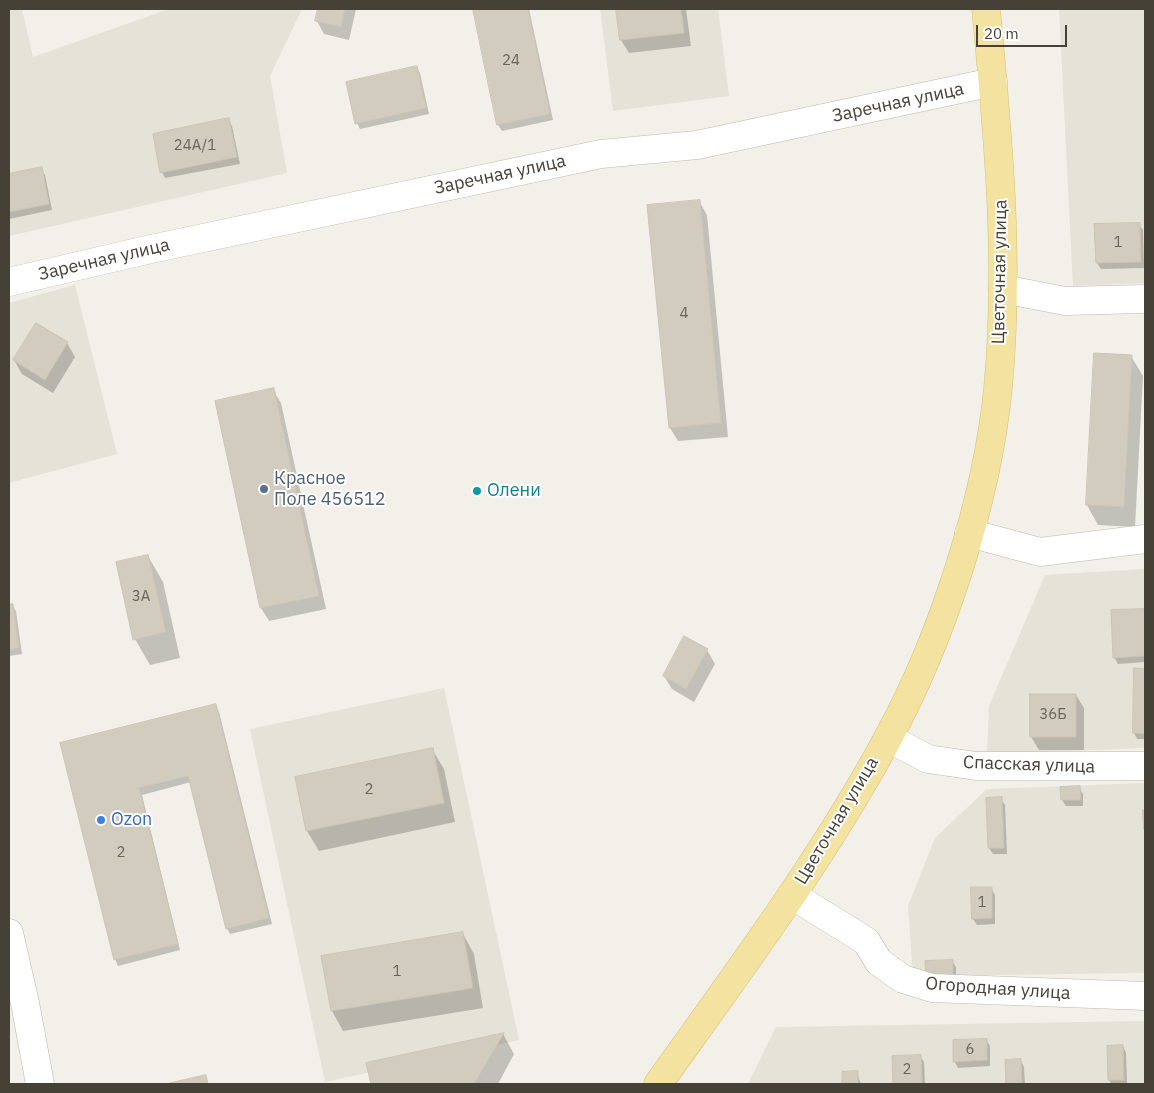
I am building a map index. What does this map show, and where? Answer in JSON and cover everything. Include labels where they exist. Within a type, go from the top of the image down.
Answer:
[{"type":"main road","name":"Цветочная улица","points":[[658,1084],[792,895],[888,738],[930,650],[969,533],[984,471],[998,390],[1003,289],[1001,186],[986,9]]},
{"type":"street","name":"Заречная улица","points":[[9,282],[151,249],[601,154],[697,145],[993,82]]},
{"type":"street","points":[[1003,289],[1065,300],[1145,299]]},
{"type":"street","points":[[969,533],[1040,552],[1145,539]]},
{"type":"street","name":"Спасская улица","points":[[888,738],[928,759],[976,766],[1145,766]]},
{"type":"street","name":"Огородная улица","points":[[792,895],[866,941],[879,962],[903,979],[932,988],[1145,996]]},
{"type":"street","points":[[9,933],[25,1003],[40,1084]]},
{"type":"shaded area","points":[[9,9],[22,9],[33,57],[169,9],[302,9],[270,76],[287,173],[9,236]]},
{"type":"shaded area","points":[[600,9],[718,9],[729,96],[613,111]]},
{"type":"shaded area","points":[[1059,9],[1145,9],[1145,283],[1073,286]]},
{"type":"shaded area","points":[[75,285],[117,454],[9,483],[9,303]]},
{"type":"shaded area","points":[[1145,569],[1145,748],[987,754],[989,706],[1045,575]]},
{"type":"shaded area","points":[[444,688],[519,1040],[325,1082],[250,729]]},
{"type":"shaded area","points":[[1145,783],[1145,973],[913,976],[908,906],[935,838],[987,789]]},
{"type":"shaded area","points":[[1145,1021],[1145,1084],[748,1084],[776,1027]]},
{"type":"building","points":[[318,9],[345,9],[341,27],[315,21]]},
{"type":"building","points":[[473,9],[528,9],[550,114],[497,125]]},
{"type":"building","points":[[616,9],[681,9],[684,33],[620,40]]},
{"type":"building","points":[[417,66],[426,108],[355,124],[346,82]]},
{"type":"building","points":[[229,118],[237,157],[160,173],[153,134]]},
{"type":"building","points":[[42,167],[49,204],[9,212],[9,174]]},
{"type":"building","points":[[700,200],[721,423],[669,428],[647,205]]},
{"type":"building","points":[[1140,223],[1141,262],[1096,263],[1094,224]]},
{"type":"building","points":[[36,323],[68,342],[45,380],[13,360]]},
{"type":"building","points":[[1094,353],[1132,355],[1124,507],[1086,505]]},
{"type":"building","points":[[274,388],[319,596],[260,608],[215,401]]},
{"type":"building","points":[[148,555],[166,632],[133,640],[116,562]]},
{"type":"building","points":[[9,604],[13,604],[19,648],[9,650]]},
{"type":"building","points":[[1145,609],[1145,656],[1113,658],[1111,610]]},
{"type":"building","points":[[684,636],[708,649],[686,689],[663,676]]},
{"type":"building","points":[[1134,668],[1145,669],[1145,734],[1133,733]]},
{"type":"building","points":[[1030,694],[1076,694],[1076,737],[1030,737]]},
{"type":"building","points":[[216,704],[269,918],[226,929],[188,776],[139,788],[178,944],[114,960],[60,743]]},
{"type":"building","points":[[433,748],[444,803],[306,831],[295,777]]},
{"type":"building","points":[[1080,786],[1081,800],[1061,800],[1060,787]]},
{"type":"building","points":[[1002,797],[1004,848],[988,848],[986,798]]},
{"type":"building","points":[[1143,810],[1145,810],[1145,829],[1144,829]]},
{"type":"building","points":[[971,887],[992,887],[992,918],[972,919]]},
{"type":"building","points":[[463,932],[473,988],[331,1011],[321,956]]},
{"type":"building","points":[[953,960],[953,978],[926,978],[925,961]]},
{"type":"building","points":[[504,1033],[474,1084],[371,1084],[366,1063]]},
{"type":"building","points":[[987,1039],[987,1060],[953,1062],[953,1040]]},
{"type":"building","points":[[1123,1045],[1124,1080],[1108,1080],[1107,1046]]},
{"type":"building","points":[[921,1055],[922,1084],[893,1084],[892,1056]]},
{"type":"building","points":[[1021,1059],[1022,1084],[1006,1084],[1005,1060]]},
{"type":"building","points":[[858,1071],[858,1084],[842,1084],[842,1072]]},
{"type":"building","points":[[206,1075],[208,1084],[166,1084]]},
{"type":"place","name":"Красное Поле 456512","points":[[264,489]]},
{"type":"place","name":"Олени","points":[[477,491]]},
{"type":"place","name":"Ozon","points":[[101,820]]}]
